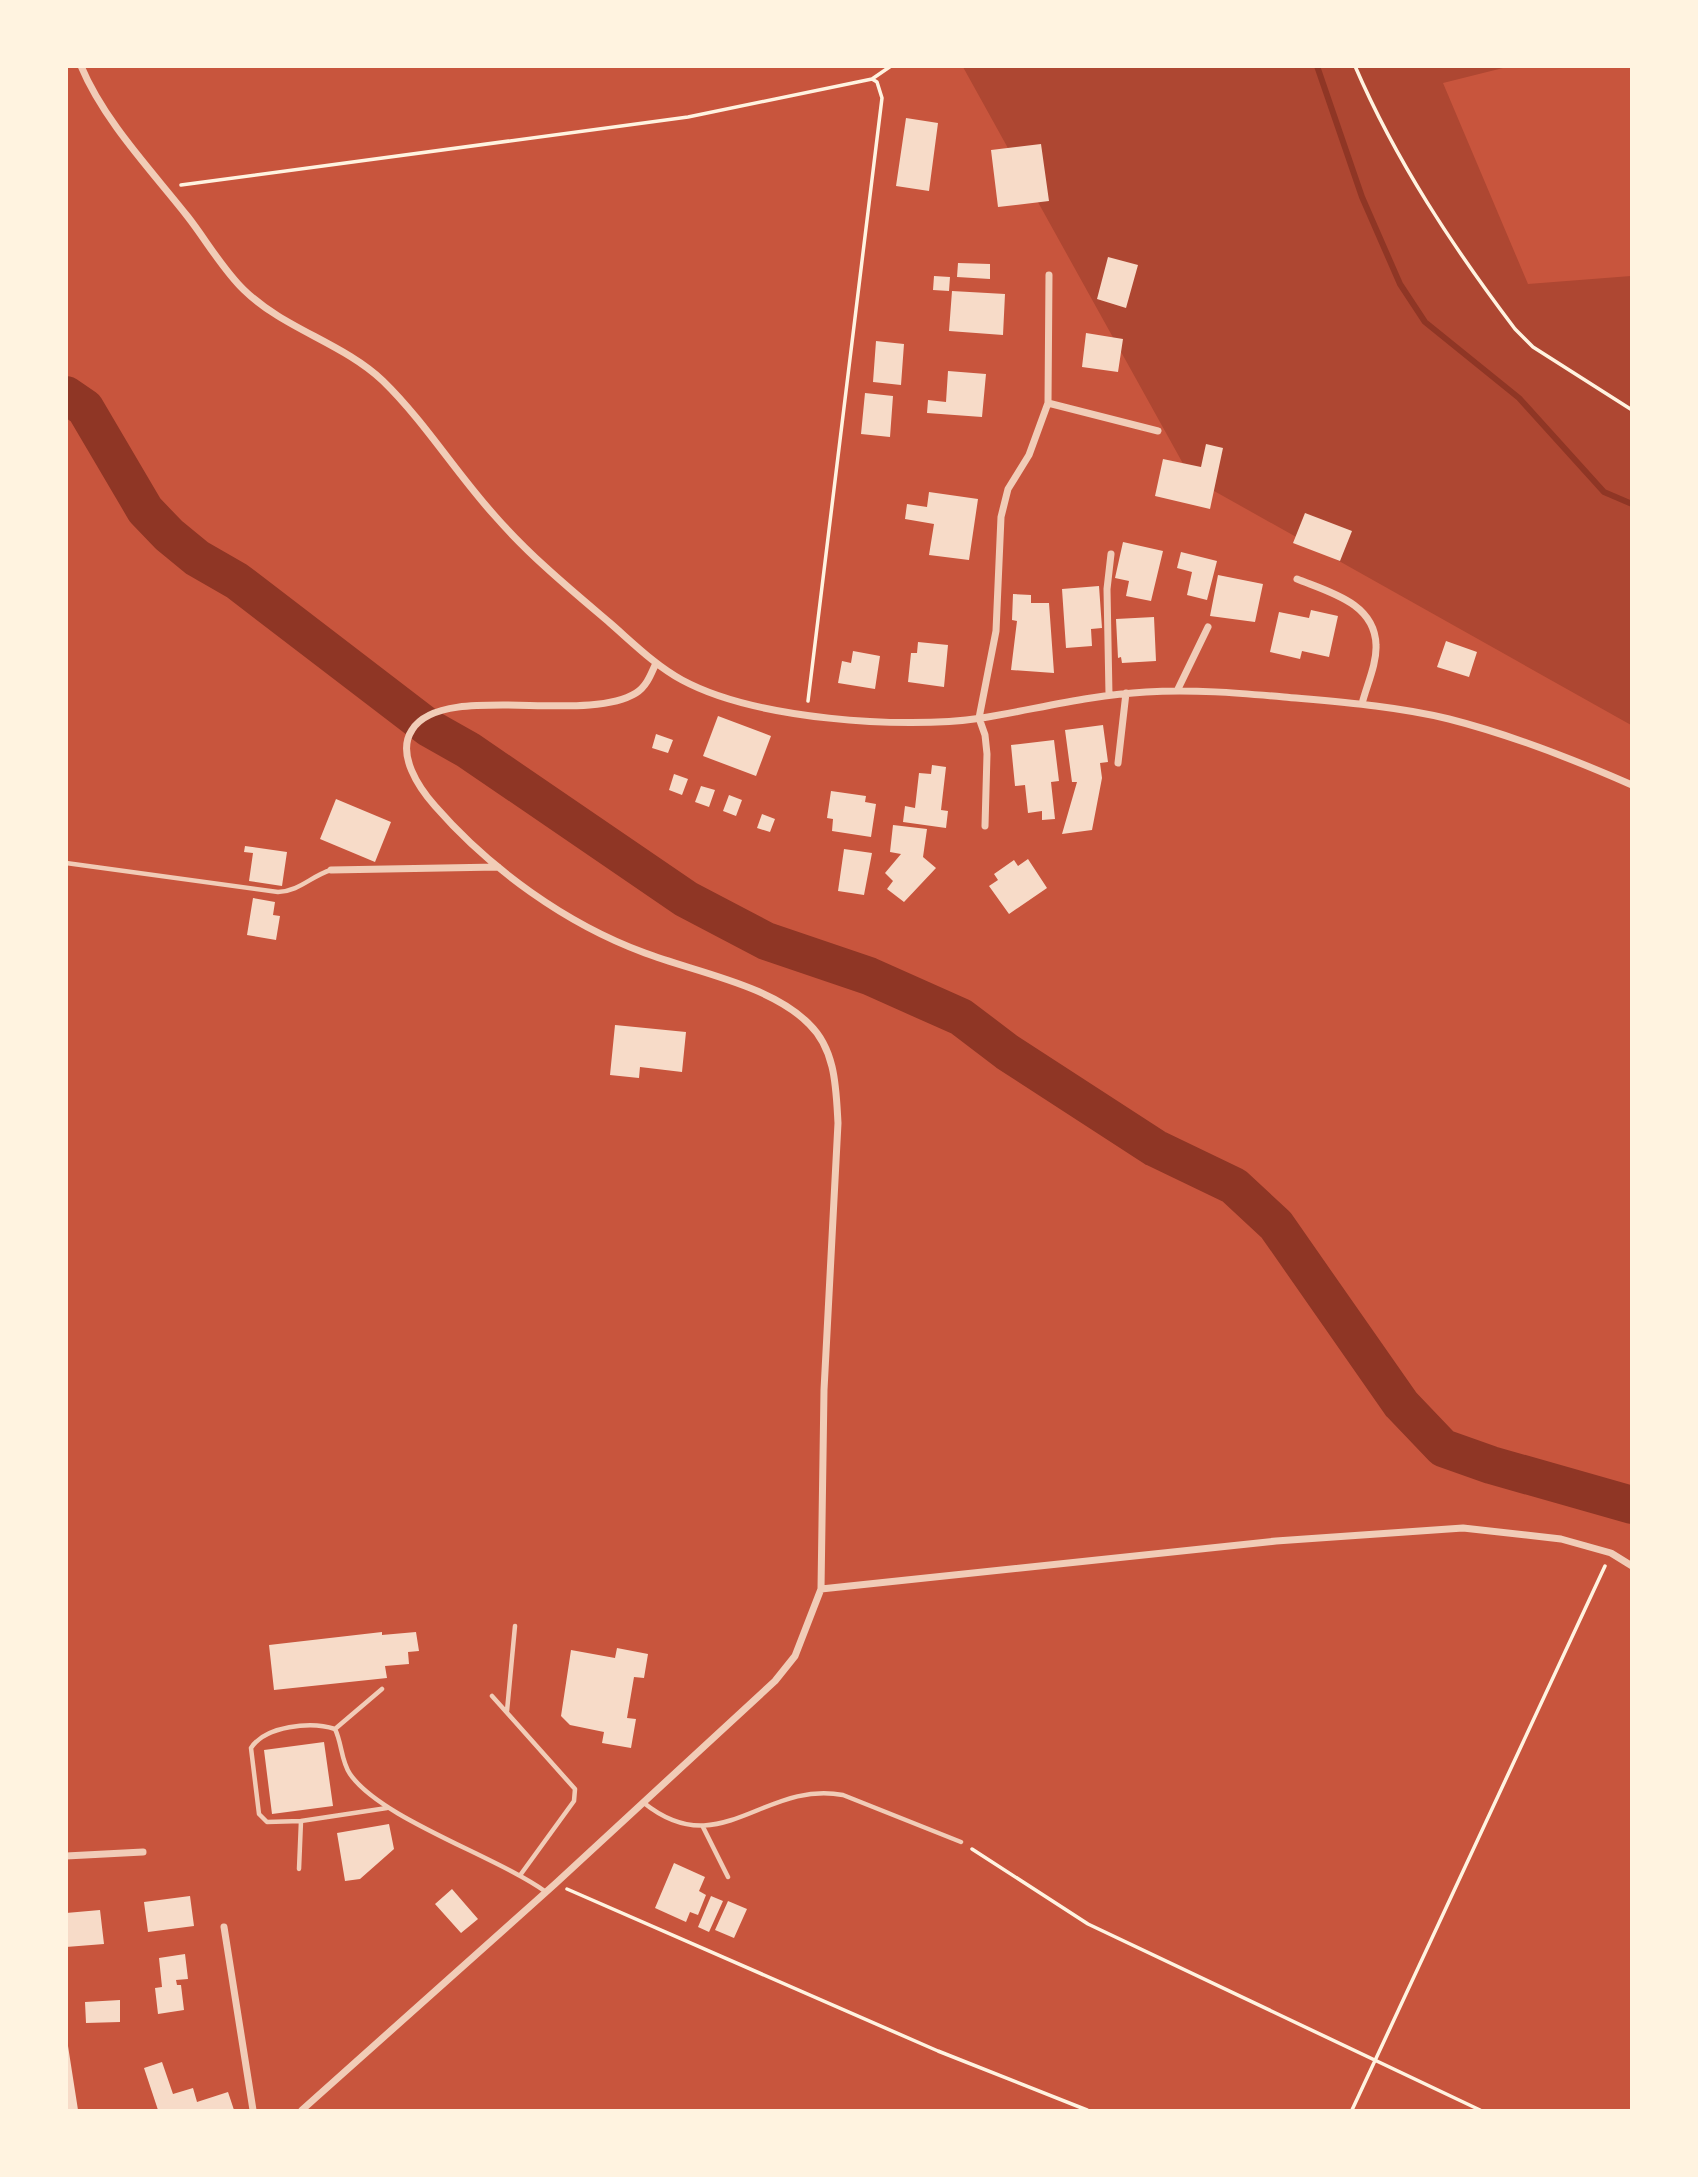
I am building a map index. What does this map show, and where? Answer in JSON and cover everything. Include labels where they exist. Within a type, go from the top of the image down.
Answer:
[{"type":"street","points":[[81,66],[96,94],[244,290],[300,330],[377,376],[413,414],[494,515],[535,558],[656,663],[677,677],[721,698],[753,706],[873,722],[936,722],[979,718],[1110,695],[1177,691],[1362,704],[1447,719],[1480,728],[1579,762],[1632,785]]},
{"type":"street","points":[[985,826],[987,754],[985,735],[979,718],[996,631],[1003,503],[1029,455],[1048,403],[1049,275]]},
{"type":"street","points":[[1048,403],[1158,431]]},
{"type":"street","points":[[1110,695],[1107,589],[1111,554]]},
{"type":"street","points":[[1297,579],[1343,597],[1368,617],[1377,647],[1362,704]]},
{"type":"street","points":[[1177,691],[1208,627]]},
{"type":"street","points":[[302,2110],[555,1884],[775,1681],[795,1656],[821,1589],[824,1390],[838,1123],[835,1079],[827,1048],[809,1024],[780,1003],[739,985],[643,953],[584,925],[498,867],[460,835],[422,791],[409,760],[407,746],[411,731],[424,718],[444,710],[483,705],[589,705],[613,701],[636,692],[646,683],[656,663]]},
{"type":"street","points":[[1118,763],[1126,693]]},
{"type":"street","points":[[331,870],[498,867]]},
{"type":"street","points":[[821,1589],[1276,1541],[1463,1528],[1561,1539],[1611,1553],[1632,1566]]},
{"type":"street","points":[[66,1856],[143,1852]]},
{"type":"street","points":[[224,1927],[253,2110]]},
{"type":"lane","points":[[66,863],[278,892],[300,888],[320,873],[331,870]]},
{"type":"lane","points":[[507,1712],[515,1626]]},
{"type":"lane","points":[[335,1729],[382,1689]]},
{"type":"lane","points":[[492,1696],[575,1789],[574,1801],[521,1874]]},
{"type":"lane","points":[[335,1729],[321,1725],[269,1732],[258,1737],[251,1748],[259,1814],[267,1822],[277,1824],[388,1807]]},
{"type":"lane","points":[[335,1729],[346,1768],[353,1778],[388,1807],[521,1874],[546,1892]]},
{"type":"lane","points":[[643,1803],[664,1819],[703,1827],[791,1797],[828,1792],[843,1795],[961,1842]]},
{"type":"lane","points":[[299,1870],[301,1821]]},
{"type":"lane","points":[[703,1827],[728,1877]]},
{"type":"path","points":[[165,188],[688,117],[872,79],[891,66]]},
{"type":"path","points":[[1356,66],[1373,108],[1422,195],[1515,329],[1533,347],[1632,410]]},
{"type":"path","points":[[807,713],[882,98],[880,88],[872,79]]},
{"type":"path","points":[[1352,2110],[1611,1553]]},
{"type":"path","points":[[961,1842],[1088,1924],[1480,2110]]},
{"type":"path","points":[[555,1884],[938,2051],[1087,2110]]},
{"type":"shaded area","points":[[963,67],[1507,67],[1443,83],[1528,284],[1631,276],[1631,725],[1191,478]]},
{"type":"building","points":[[906,118],[938,123],[929,191],[896,186]]},
{"type":"building","points":[[1041,144],[1049,201],[998,207],[991,150]]},
{"type":"building","points":[[1108,257],[1138,265],[1126,308],[1097,299]]},
{"type":"building","points":[[958,263],[990,264],[990,279],[957,277]]},
{"type":"building","points":[[934,276],[950,277],[949,291],[933,290]]},
{"type":"building","points":[[952,291],[1005,294],[1003,335],[949,331]]},
{"type":"building","points":[[1086,333],[1123,339],[1118,372],[1082,367]]},
{"type":"building","points":[[876,341],[904,344],[901,385],[873,382]]},
{"type":"building","points":[[948,371],[986,374],[982,417],[927,413],[928,400],[946,402]]},
{"type":"building","points":[[865,393],[893,396],[890,437],[861,434]]},
{"type":"building","points":[[1206,444],[1223,448],[1210,509],[1155,496],[1163,459],[1201,467]]},
{"type":"building","points":[[929,492],[978,499],[969,560],[929,555],[934,524],[905,519],[907,504],[927,507]]},
{"type":"building","points":[[1305,513],[1352,531],[1340,561],[1293,543]]},
{"type":"building","points":[[1123,542],[1163,551],[1151,601],[1126,596],[1129,581],[1115,578]]},
{"type":"building","points":[[1181,552],[1217,561],[1207,600],[1187,595],[1192,572],[1177,568]]},
{"type":"building","points":[[1218,575],[1263,584],[1255,622],[1210,616]]},
{"type":"building","points":[[1099,586],[1102,628],[1091,629],[1092,646],[1066,648],[1062,589]]},
{"type":"building","points":[[1013,594],[1031,595],[1031,603],[1049,603],[1054,673],[1011,670],[1017,621],[1012,620]]},
{"type":"building","points":[[1311,610],[1338,616],[1329,657],[1302,651],[1300,659],[1270,652],[1279,612],[1309,618]]},
{"type":"building","points":[[1154,617],[1156,661],[1122,663],[1121,657],[1118,658],[1116,619]]},
{"type":"building","points":[[1446,641],[1477,652],[1469,677],[1437,667]]},
{"type":"building","points":[[918,642],[948,645],[944,687],[908,682],[911,653],[917,653]]},
{"type":"building","points":[[853,651],[880,656],[875,689],[838,683],[842,661],[851,663]]},
{"type":"building","points":[[718,716],[771,736],[756,776],[703,756]]},
{"type":"building","points":[[1103,725],[1108,762],[1100,763],[1102,778],[1092,830],[1062,834],[1077,782],[1072,782],[1065,730]]},
{"type":"building","points":[[656,734],[673,740],[668,753],[652,748]]},
{"type":"building","points":[[1054,740],[1059,781],[1051,782],[1055,819],[1042,820],[1042,811],[1028,813],[1025,785],[1015,786],[1011,745]]},
{"type":"building","points":[[932,765],[946,767],[941,810],[948,811],[946,828],[903,822],[905,806],[915,808],[919,773],[931,774]]},
{"type":"building","points":[[674,774],[688,779],[682,795],[669,790]]},
{"type":"building","points":[[701,786],[715,790],[709,807],[695,802]]},
{"type":"building","points":[[831,791],[866,796],[865,802],[876,804],[871,837],[832,831],[833,819],[827,818]]},
{"type":"building","points":[[729,795],[742,800],[736,816],[723,811]]},
{"type":"building","points":[[336,799],[391,822],[375,862],[320,839]]},
{"type":"building","points":[[762,814],[775,819],[770,832],[757,828]]},
{"type":"building","points":[[893,825],[927,829],[923,857],[936,868],[904,902],[887,889],[893,881],[885,873],[901,854],[890,852]]},
{"type":"building","points":[[245,846],[287,852],[282,886],[249,881],[253,853],[244,852]]},
{"type":"building","points":[[844,849],[872,853],[864,895],[838,891]]},
{"type":"building","points":[[1028,859],[1047,888],[1009,914],[989,886],[998,880],[994,874],[1014,860],[1018,866]]},
{"type":"building","points":[[253,898],[275,902],[273,915],[280,916],[276,940],[247,935]]},
{"type":"building","points":[[615,1025],[686,1032],[682,1072],[640,1067],[639,1078],[610,1075]]},
{"type":"building","points":[[382,1632],[382,1635],[416,1632],[419,1651],[408,1652],[409,1664],[385,1666],[387,1678],[274,1690],[269,1645]]},
{"type":"building","points":[[617,1648],[648,1654],[644,1678],[634,1677],[627,1718],[636,1719],[631,1748],[602,1743],[604,1732],[570,1725],[561,1716],[571,1650],[615,1658]]},
{"type":"building","points":[[324,1742],[333,1806],[272,1814],[264,1750]]},
{"type":"building","points":[[389,1824],[394,1849],[360,1879],[345,1881],[337,1833]]},
{"type":"building","points":[[674,1863],[705,1877],[699,1891],[706,1895],[698,1915],[690,1912],[686,1922],[655,1908]]},
{"type":"building","points":[[452,1889],[478,1919],[461,1933],[435,1904]]},
{"type":"building","points":[[190,1896],[194,1926],[148,1932],[144,1902]]},
{"type":"building","points":[[711,1896],[723,1901],[709,1932],[698,1927]]},
{"type":"building","points":[[728,1901],[747,1909],[734,1938],[715,1930]]},
{"type":"building","points":[[100,1910],[104,1944],[66,1947],[66,1913]]},
{"type":"building","points":[[185,1954],[188,1979],[176,1980],[177,1985],[181,1985],[184,2010],[158,2014],[155,1988],[162,1987],[159,1958]]},
{"type":"building","points":[[120,2000],[120,2022],[86,2023],[85,2002]]},
{"type":"building","points":[[68,2046],[78,2110],[66,2110]]},
{"type":"building","points":[[162,2062],[173,2094],[193,2088],[197,2102],[228,2092],[234,2110],[158,2110],[144,2068]]},
{"type":"waterway","points":[[1317,66],[1362,197],[1400,284],[1425,322],[1519,398],[1604,492],[1632,504]]},
{"type":"waterway","points":[[66,395],[85,408],[145,510],[169,535],[197,558],[237,581],[429,728],[468,750],[686,899],[766,941],[869,976],[961,1017],[1007,1052],[1155,1148],[1234,1186],[1276,1225],[1401,1404],[1443,1448],[1491,1465],[1632,1505]]}]
